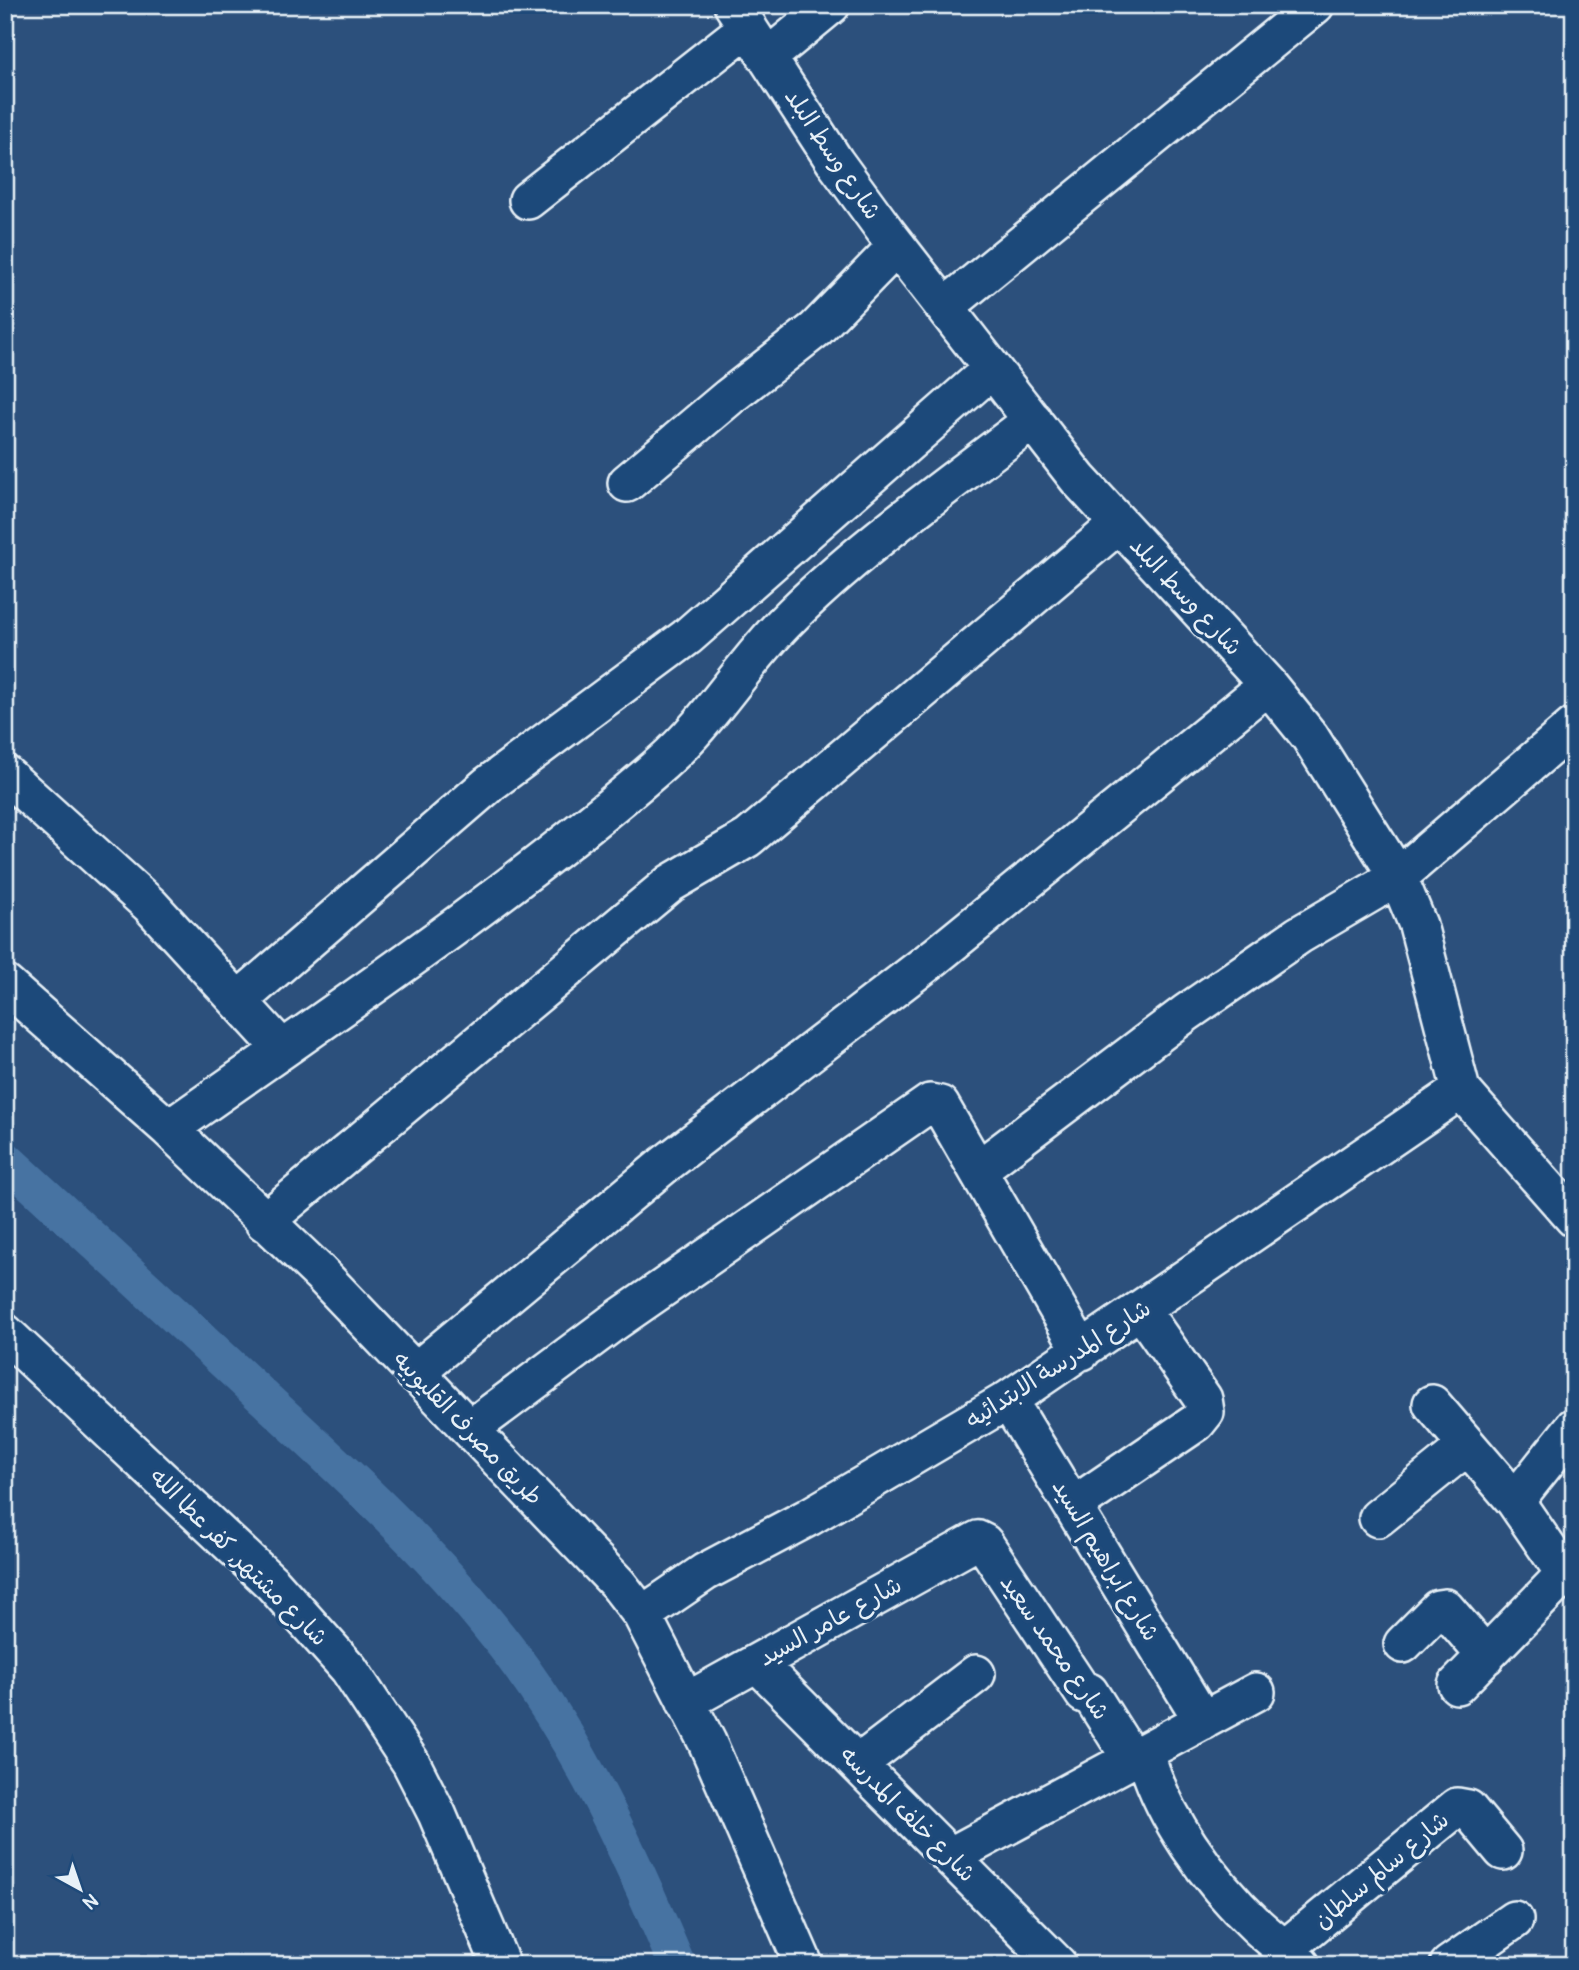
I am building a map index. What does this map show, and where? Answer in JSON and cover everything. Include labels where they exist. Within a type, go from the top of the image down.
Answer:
[{"type":"street","points":[[768,57],[831,5]]},
{"type":"street","points":[[945,307],[1315,5]]},
{"type":"street","points":[[528,200],[740,16]]},
{"type":"street","name":"شارع وسط البلد","points":[[740,16],[835,162],[1078,479],[1268,685],[1310,737],[1398,877],[1418,925],[1461,1090],[1574,1218]]},
{"type":"street","points":[[627,483],[729,397],[817,329],[897,246]]},
{"type":"street","points":[[238,1000],[489,784],[687,637],[992,369]]},
{"type":"street","points":[[169,1129],[470,918],[577,834],[665,760],[785,622],[887,534],[1033,420]]},
{"type":"street","points":[[264,1223],[671,883],[748,838],[1119,524]]},
{"type":"street","points":[[414,1373],[664,1165],[936,956],[1268,685]]},
{"type":"street","points":[[979,1169],[1198,1005],[1299,935],[1398,877],[1542,750],[1574,726]]},
{"type":"street","points":[[5,774],[150,905],[282,1049]]},
{"type":"street","name":"طريق مصرف القليوبيه","points":[[5,984],[169,1129],[264,1223],[320,1273],[618,1584],[642,1615],[712,1754],[804,1965]]},
{"type":"street","name":"شارع المدرسة الابتدائيه","points":[[642,1615],[705,1572],[809,1517],[1008,1400],[1461,1090]]},
{"type":"street","points":[[470,1429],[611,1324],[930,1103],[940,1105],[1082,1350]]},
{"type":"street","points":[[1073,1506],[1197,1422],[1205,1412],[1203,1399],[1141,1310]]},
{"type":"street","name":"شارع مشتهر, كفر عطا الله","points":[[5,1333],[274,1584],[349,1669],[382,1715],[416,1774],[501,1965]]},
{"type":"street","name":"شارع ابراهيم السيد","points":[[1008,1400],[1203,1721]]},
{"type":"street","points":[[1432,1404],[1515,1501],[1554,1554],[1561,1568],[1561,1578],[1457,1685]]},
{"type":"street","points":[[1515,1501],[1574,1427]]},
{"type":"street","points":[[1378,1518],[1467,1446]]},
{"type":"street","name":"شارع عامر السيد","points":[[685,1702],[975,1540]]},
{"type":"street","name":"شارع محمد سعيد","points":[[975,1540],[984,1543],[1084,1694],[1089,1692],[1138,1756],[1163,1807],[1238,1907],[1293,1957]]},
{"type":"street","points":[[1403,1644],[1438,1608],[1445,1608],[1486,1656]]},
{"type":"street","name":"شارع خلف المدرسه","points":[[757,1663],[1058,1965]]},
{"type":"street","points":[[858,1764],[976,1674]]},
{"type":"street","points":[[951,1856],[1256,1692]]},
{"type":"street","name":"شارع سالم سلطان","points":[[1293,1957],[1457,1807],[1468,1809],[1503,1851]]},
{"type":"street","points":[[1460,1962],[1514,1920]]},
{"type":"waterway","points":[[5,1159],[362,1489],[456,1586],[485,1620],[538,1691],[583,1766],[642,1884],[677,1965]]}]
